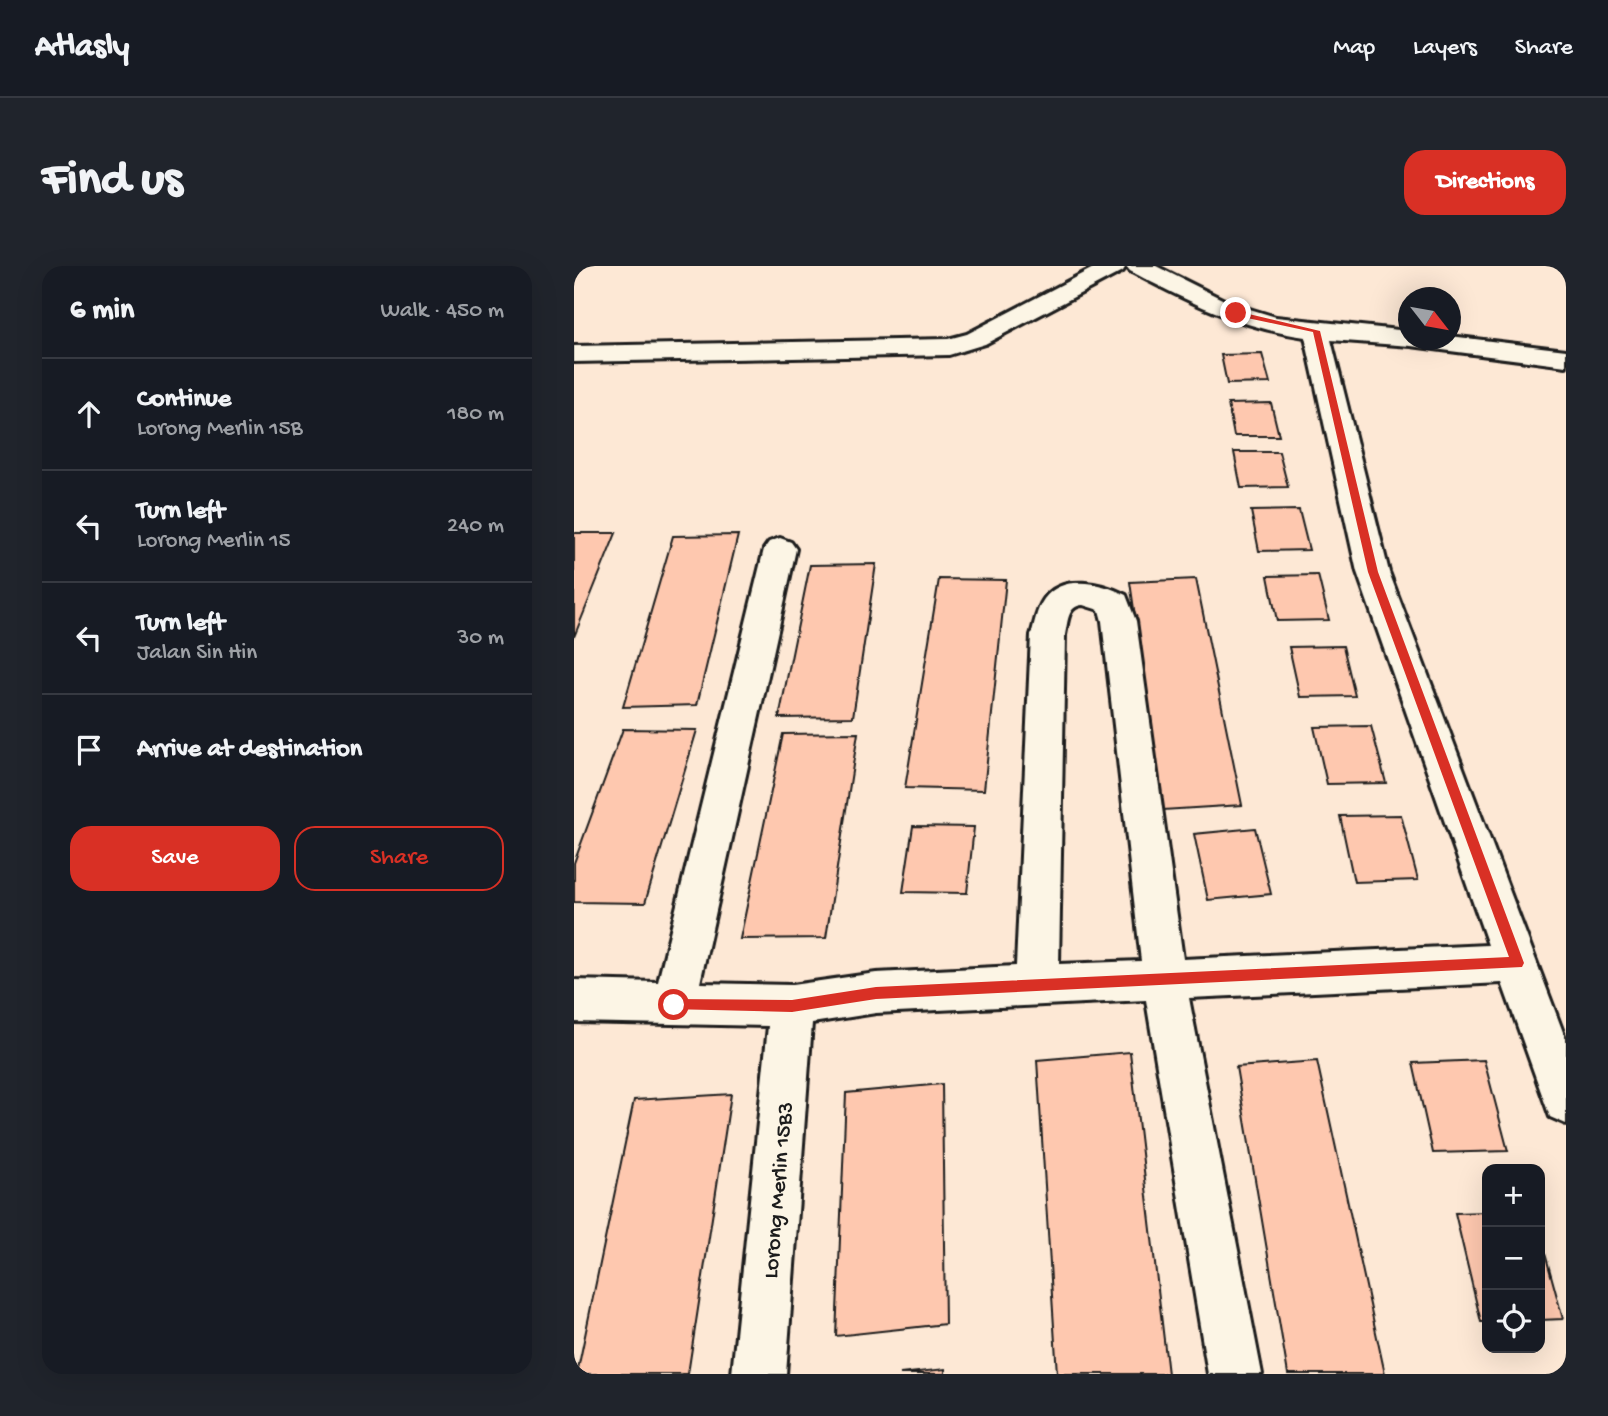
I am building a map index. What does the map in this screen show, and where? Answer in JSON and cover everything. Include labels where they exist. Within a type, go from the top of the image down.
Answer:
[{"type":"street","points":[[574,354],[949,347],[976,340],[1115,266]]},
{"type":"street","points":[[1138,266],[1236,313],[1316,331],[1398,338]]},
{"type":"street","points":[[1316,331],[1373,572],[1566,1101]]},
{"type":"street","points":[[1461,345],[1566,358]]},
{"type":"street","points":[[674,1005],[780,549]]},
{"type":"street","points":[[1037,985],[1048,635],[1056,606],[1069,595],[1101,595],[1114,603],[1119,621],[1164,979],[1235,1374]]},
{"type":"street","points":[[574,1001],[792,1006],[876,993],[1517,963]]},
{"type":"street","name":"Lorong Merlin 15B3","points":[[759,1374],[792,1006]]},
{"type":"building","points":[[1262,354],[1270,383],[1227,384],[1221,355]]},
{"type":"building","points":[[1271,403],[1279,436],[1234,436],[1228,404]]},
{"type":"building","points":[[1234,452],[1279,452],[1288,487],[1241,488]]},
{"type":"building","points":[[1299,510],[1309,550],[1259,551],[1251,511]]},
{"type":"building","points":[[574,533],[616,533],[574,637]]},
{"type":"building","points":[[738,535],[697,705],[623,707],[673,536]]},
{"type":"building","points":[[876,564],[853,717],[779,718],[810,565]]},
{"type":"building","points":[[1318,575],[1329,620],[1277,621],[1268,576]]},
{"type":"building","points":[[939,579],[1006,580],[984,790],[905,788]]},
{"type":"building","points":[[1196,579],[1242,805],[1163,810],[1130,582]]},
{"type":"building","points":[[1343,646],[1355,696],[1300,697],[1289,647]]},
{"type":"building","points":[[1371,726],[1386,783],[1327,784],[1314,727]]},
{"type":"building","points":[[623,729],[697,730],[645,903],[574,902],[574,863]]},
{"type":"building","points":[[858,733],[826,938],[740,939],[783,734]]},
{"type":"building","points":[[1401,815],[1418,880],[1354,882],[1340,816]]},
{"type":"building","points":[[913,826],[974,827],[967,893],[903,892]]},
{"type":"building","points":[[1255,828],[1271,894],[1208,900],[1194,834]]},
{"type":"building","points":[[1130,1052],[1168,1374],[1057,1374],[1037,1060]]},
{"type":"building","points":[[1484,1060],[1508,1151],[1433,1153],[1413,1063]]},
{"type":"building","points":[[1317,1061],[1385,1374],[1288,1374],[1236,1067]]},
{"type":"building","points":[[942,1084],[945,1324],[836,1336],[846,1093]]},
{"type":"building","points":[[731,1094],[688,1374],[577,1374],[634,1100]]},
{"type":"building","points":[[1482,1212],[1482,1322],[1481,1322],[1455,1213]]},
{"type":"building","points":[[1545,1253],[1563,1319],[1545,1320]]},
{"type":"building","points":[[945,1369],[945,1374],[900,1374]]},
{"type":"route","points":[[674,1005],[792,1006],[876,993],[1517,963],[1373,572],[1316,331],[1236,313]]}]
